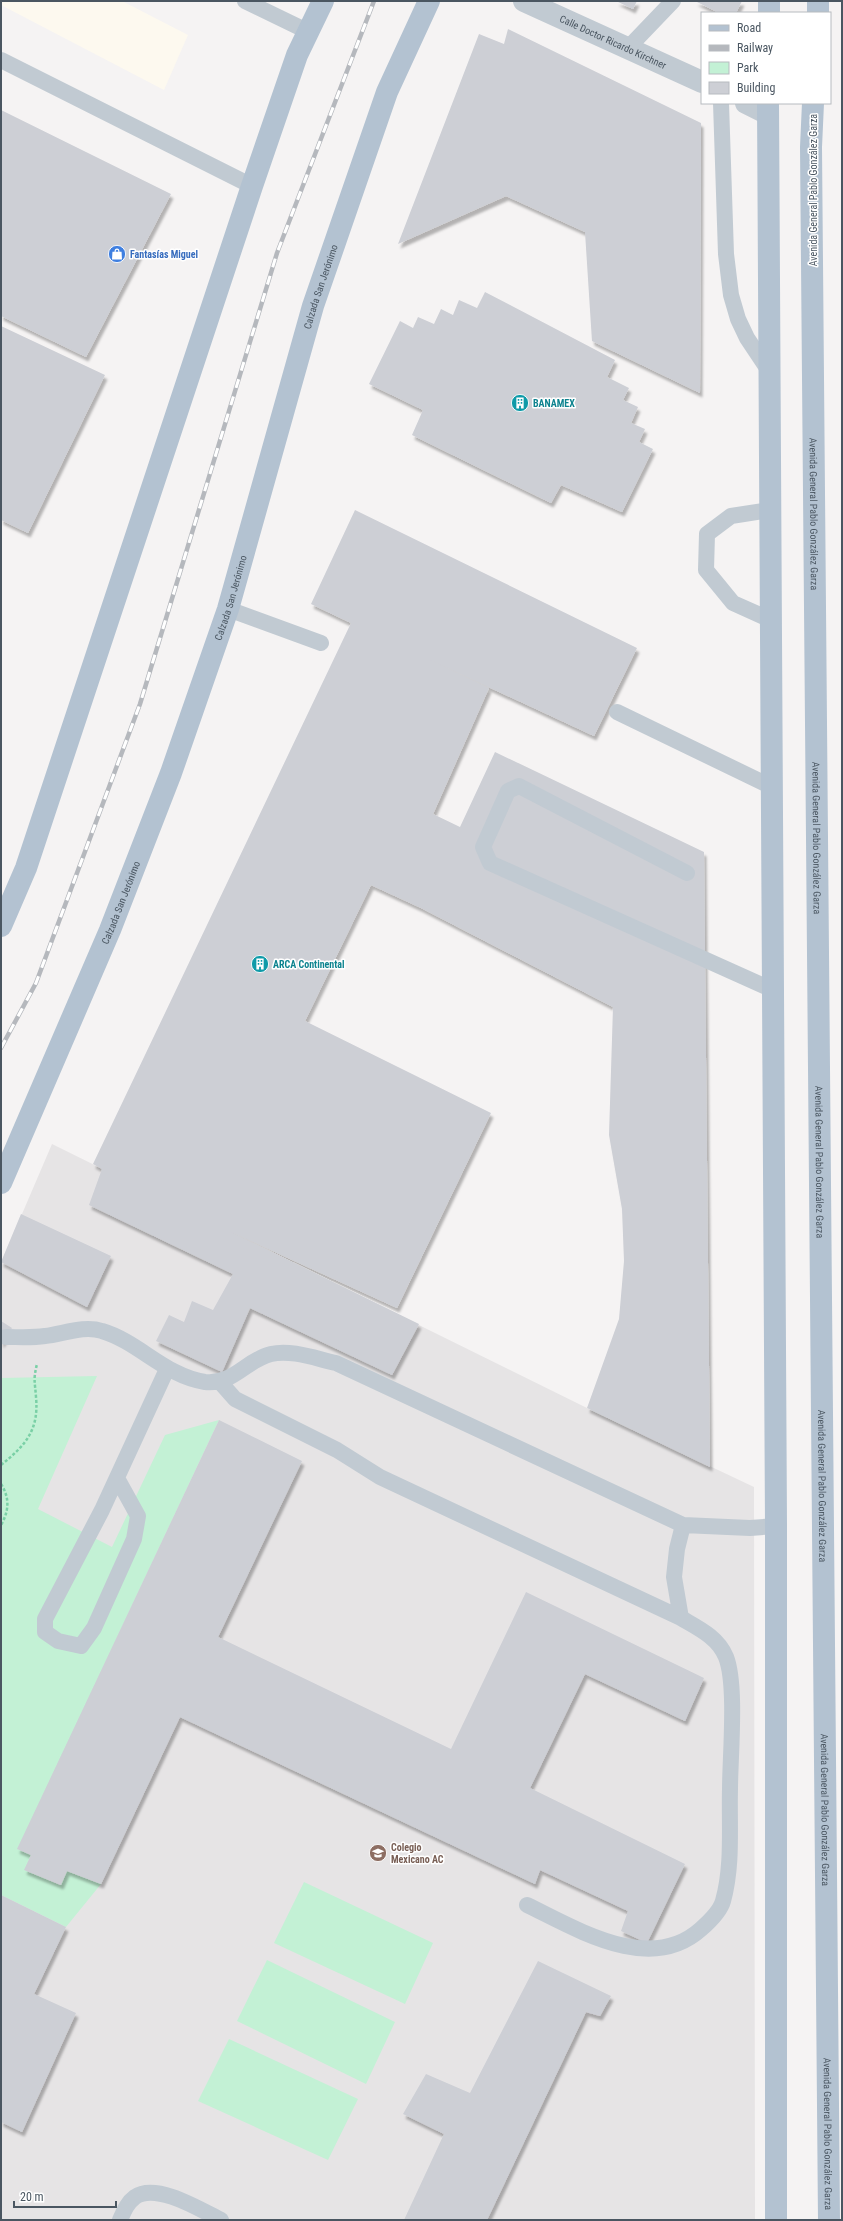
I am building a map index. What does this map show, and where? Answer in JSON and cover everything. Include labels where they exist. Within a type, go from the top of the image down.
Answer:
[{"type":"main road","points":[[1,926],[26,868],[252,186],[297,55],[323,1]]},
{"type":"main road","name":"Calzada San Jerónimo","points":[[1,1183],[110,930],[171,773],[228,609],[313,306],[386,92],[429,1]]},
{"type":"main road","points":[[769,1],[769,12]]},
{"type":"main road","points":[[818,1],[818,12]]},
{"type":"main road","name":"Avenida General Pablo González Garza","points":[[813,104],[811,147],[829,2220]]},
{"type":"main road","points":[[768,108],[776,1526],[776,2220]]},
{"type":"street","name":"Calle Doctor Ricardo Kirchner","points":[[524,1],[701,82]]},
{"type":"street","points":[[750,104],[768,108]]},
{"type":"lane","points":[[245,1],[309,32]]},
{"type":"lane","points":[[628,48],[674,1]]},
{"type":"lane","points":[[1,60],[252,186]]},
{"type":"lane","points":[[721,104],[726,254],[731,295],[738,319],[747,338],[769,371]]},
{"type":"lane","points":[[770,510],[731,516],[707,534],[706,570],[733,603],[771,620]]},
{"type":"lane","points":[[228,609],[321,643]]},
{"type":"lane","points":[[617,712],[772,787]]},
{"type":"lane","points":[[687,873],[519,786],[508,791],[483,848],[490,863],[773,990]]},
{"type":"lane","points":[[6,1337],[44,1336],[84,1330],[101,1330],[116,1336],[167,1369],[204,1382],[220,1382],[233,1377],[270,1354],[284,1353],[336,1363],[683,1524],[750,1528],[776,1526]]},
{"type":"lane","points":[[117,1478],[138,1516],[134,1539],[94,1628],[86,1640],[81,1646],[58,1641],[45,1632],[45,1618],[117,1478],[167,1369]]},
{"type":"lane","points":[[220,1382],[235,1399],[337,1450],[380,1477],[681,1618],[711,1636],[726,1656],[730,1672],[728,1875],[722,1903],[710,1920],[691,1938],[656,1949],[639,1948],[602,1941],[527,1906]]},
{"type":"lane","points":[[681,1618],[674,1577],[677,1549],[683,1524]]},
{"type":"lane","points":[[120,2220],[126,2206],[136,2197],[143,2194],[157,2194],[182,2201],[221,2220]]},
{"type":"path","points":[[1,1465],[15,1454],[30,1434],[37,1420],[36,1396],[33,1379],[44,1336]]},
{"type":"path","points":[[1,1484],[6,1492],[8,1503],[6,1515],[1,1525]]},
{"type":"shaded area","points":[[1,1],[122,1],[188,35],[164,90],[1,5]]},
{"type":"shaded area","name":"Colegio Mexicano AC","points":[[52,1144],[587,1408],[754,1487],[755,2220],[1,2220],[1,1263]]},
{"type":"green space","points":[[97,1376],[38,1509],[112,1547],[165,1435],[219,1420],[18,1849],[31,1855],[25,1870],[60,1885],[67,1871],[101,1884],[66,1927],[1,1895],[1,1378]]},
{"type":"green space","points":[[304,1882],[433,1943],[405,2004],[274,1943]]},
{"type":"green space","points":[[267,1960],[395,2022],[366,2084],[237,2021]]},
{"type":"green space","points":[[229,2039],[358,2099],[328,2160],[198,2101]]},
{"type":"building","points":[[616,1],[637,1],[633,9]]},
{"type":"building","points":[[695,1],[742,1],[736,12],[717,12]]},
{"type":"building","points":[[508,29],[701,123],[700,393],[592,341],[585,232],[506,196],[398,244],[479,34],[504,44]]},
{"type":"building","points":[[1,110],[171,194],[86,357],[1,316]]},
{"type":"building","name":"BANAMEX","points":[[485,292],[615,360],[607,377],[629,388],[623,400],[638,407],[631,423],[645,429],[639,442],[653,449],[622,512],[561,485],[551,503],[412,435],[423,410],[369,384],[400,321],[413,328],[418,317],[434,324],[441,309],[453,315],[459,300],[477,308]]},
{"type":"building","points":[[1,326],[105,375],[28,533],[1,520]]},
{"type":"building","points":[[355,510],[637,648],[594,736],[428,659],[489,688],[433,814],[460,827],[495,752],[704,852],[710,1467],[587,1408],[619,1319],[624,1261],[622,1209],[609,1135],[613,1007],[421,908],[371,885],[305,1021],[491,1113],[397,1308],[229,1231],[419,1324],[392,1375],[250,1308],[222,1372],[156,1341],[169,1315],[184,1322],[192,1301],[213,1310],[233,1274],[89,1205],[102,1169],[93,1164],[351,623],[311,604]]},
{"type":"building","points":[[21,1214],[111,1256],[87,1307],[1,1262]]},
{"type":"building","points":[[1,1321],[12,1328],[1,1344]]},
{"type":"building","points":[[219,1420],[302,1461],[218,1637],[451,1749],[526,1592],[704,1678],[685,1721],[585,1674],[530,1788],[685,1864],[647,1943],[621,1931],[628,1911],[540,1870],[535,1884],[180,1717],[101,1884],[67,1871],[61,1885],[24,1870],[31,1855],[17,1849]]},
{"type":"building","points":[[1,1895],[66,1927],[34,1994],[76,2013],[22,2132],[1,2122]]},
{"type":"building","points":[[538,1961],[611,1996],[600,2016],[586,2012],[487,2220],[404,2220],[444,2134],[403,2114],[426,2074],[470,2093]]},
{"type":"railway","points":[[1,1048],[36,983],[140,704],[277,253],[374,1]]},
{"type":"place","name":"Fantasías Miguel","points":[[117,254]]},
{"type":"place","name":"BANAMEX","points":[[520,403]]},
{"type":"place","name":"ARCA Continental","points":[[260,964]]},
{"type":"place","name":"Colegio Mexicano AC","points":[[378,1853]]}]
